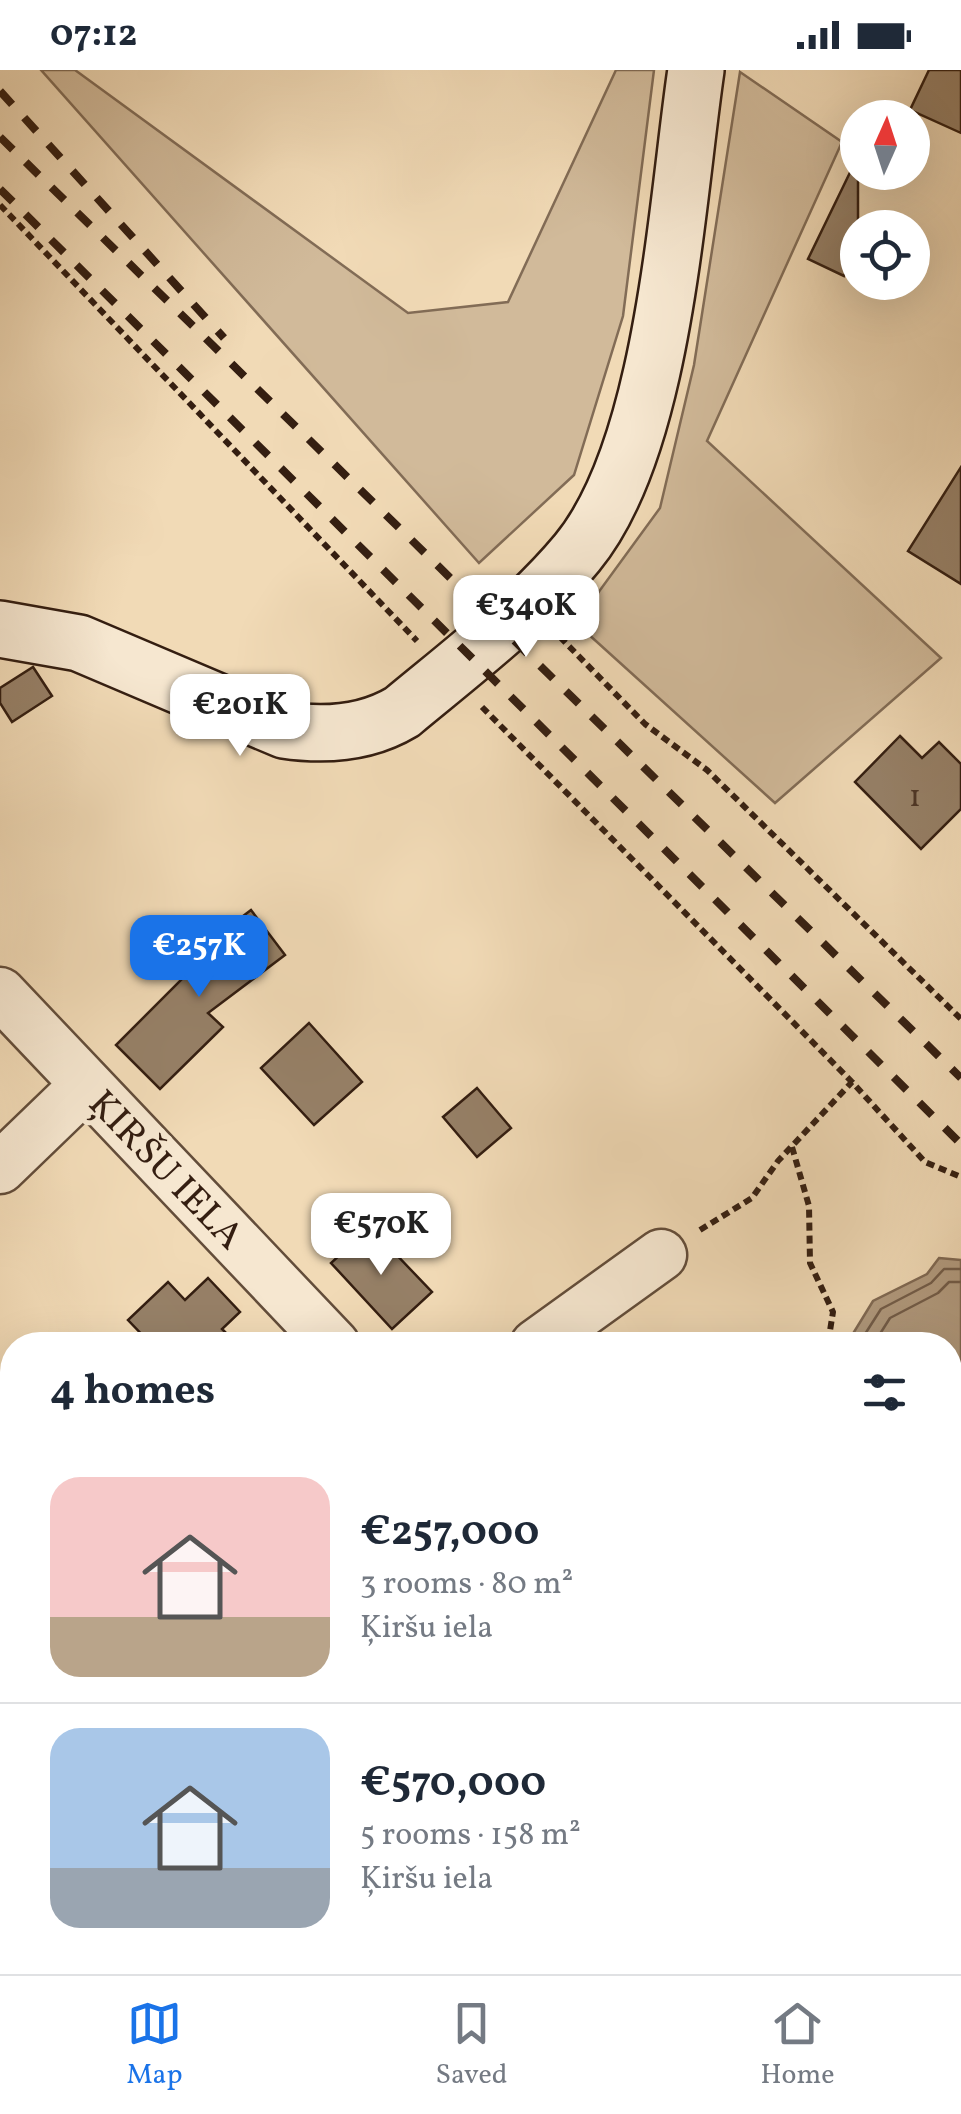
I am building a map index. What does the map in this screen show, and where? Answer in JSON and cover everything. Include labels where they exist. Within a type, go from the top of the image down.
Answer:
[{"type":"main road","points":[[0,629],[80,643],[284,730],[313,734],[380,725],[402,712],[577,553],[614,498],[652,376],[696,70]]},
{"type":"street","name":"ĶIRŠU IELA","points":[[0,993],[322,1332]]},
{"type":"street","points":[[0,1168],[86,1084]]},
{"type":"street","points":[[554,1332],[660,1255]]},
{"type":"path","points":[[526,602],[645,724],[707,770],[961,1019]]},
{"type":"path","points":[[403,653],[427,633]]},
{"type":"path","points":[[660,1255],[752,1198],[792,1146],[852,1082]]},
{"type":"path","points":[[792,1146],[809,1206],[810,1264],[833,1312],[831,1332]]},
{"type":"shaded area","points":[[41,70],[75,70],[408,313],[508,302],[616,70],[654,70],[623,316],[574,475],[479,563]]},
{"type":"shaded area","points":[[740,72],[840,141],[840,146],[707,441],[941,658],[775,803],[576,623],[660,508],[694,365]]},
{"type":"water","points":[[939,1258],[961,1260],[961,1332],[854,1332],[873,1301],[927,1274]]},
{"type":"building","points":[[929,70],[961,70],[961,133],[930,119],[930,100],[915,100]]},
{"type":"building","points":[[841,190],[858,190],[858,210],[840,210],[840,274],[808,259]]},
{"type":"building","points":[[961,467],[961,584],[908,551]]},
{"type":"building","points":[[33,667],[52,696],[12,722],[0,703],[0,688]]},
{"type":"building","points":[[900,736],[922,758],[939,742],[961,764],[961,809],[921,849],[855,782]]},
{"type":"building","points":[[251,910],[285,955],[208,1013],[223,1027],[160,1089],[116,1045],[210,951],[205,945]]},
{"type":"building","points":[[309,1023],[362,1082],[314,1125],[261,1068]]},
{"type":"building","points":[[477,1088],[511,1128],[477,1157],[443,1117]]},
{"type":"building","points":[[370,1227],[432,1292],[392,1329],[331,1263]]},
{"type":"building","points":[[208,1278],[240,1312],[222,1329],[225,1332],[140,1332],[128,1320],[168,1282],[185,1300]]},
{"type":"railway","points":[[0,91],[224,338]]},
{"type":"railway","points":[[0,137],[961,1078]]},
{"type":"railway","points":[[0,189],[961,1144]]}]
